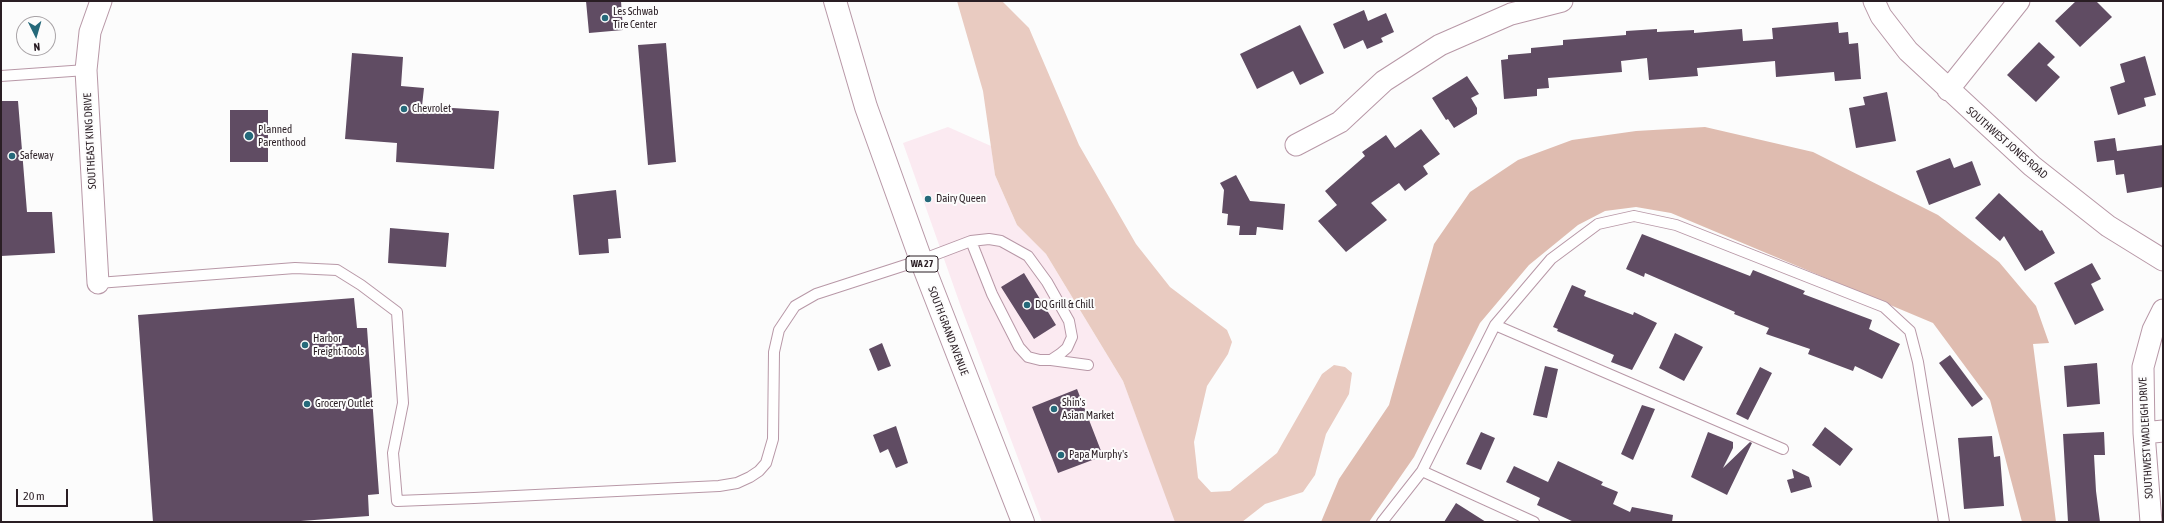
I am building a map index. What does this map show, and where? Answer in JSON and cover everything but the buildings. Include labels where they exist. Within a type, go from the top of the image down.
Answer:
[{"type":"main road","name":"SOUTH GRAND AVENUE","points":[[835,1],[866,107],[921,260],[1023,522]]},
{"type":"street","name":"SOUTHEAST KING DRIVE","points":[[98,283],[86,70],[90,32],[101,1]]},
{"type":"street","points":[[1296,145],[1340,122],[1384,81],[1440,45],[1511,14],[1562,1]]},
{"type":"street","name":"SOUTHWEST JONES ROAD","points":[[1874,1],[1881,16],[1908,51],[1948,90],[2032,166],[2108,226],[2163,260]]},
{"type":"street","points":[[1948,90],[2019,1]]},
{"type":"street","name":"SOUTHWEST WADLEIGH DRIVE","points":[[2151,522],[2153,432],[2143,367],[2153,330],[2163,310]]},
{"type":"lane","points":[[1,76],[86,70]]},
{"type":"lane","points":[[1382,522],[1422,471],[1495,324],[1551,259],[1598,224],[1634,216],[1676,225],[1884,308],[1910,331],[1918,362],[1944,522]]},
{"type":"lane","points":[[98,283],[296,268],[337,270],[361,285],[397,312],[403,402],[393,453],[397,501],[719,486],[737,483],[759,471],[766,463],[773,439],[774,352],[778,330],[795,306],[816,294],[921,260],[971,241],[989,239],[1001,241],[1021,250],[1028,256],[1047,282],[1069,320],[1072,337],[1067,348],[1051,360]]},
{"type":"lane","points":[[971,241],[992,294],[1019,347],[1028,357],[1040,360],[1088,365]]},
{"type":"lane","points":[[1495,324],[1783,449]]},
{"type":"lane","points":[[1422,471],[1534,522]]},
{"type":"shaded area","points":[[957,1],[1002,1],[1029,28],[1079,145],[1136,244],[1170,287],[1227,330],[1232,342],[1228,354],[1207,386],[1194,442],[1198,478],[1211,492],[1230,491],[1277,453],[1322,374],[1334,365],[1345,367],[1352,373],[1349,394],[1326,434],[1315,475],[1303,492],[1265,504],[1242,522],[1175,522],[1123,381],[1046,254],[1017,225],[995,175],[983,91]]},
{"type":"shaded area","points":[[948,127],[991,146],[995,175],[1017,225],[1046,254],[1123,381],[1176,522],[1042,522],[961,307],[903,143]]},
{"type":"shaded area","points":[[1705,127],[1813,152],[1938,215],[1999,262],[2036,306],[2049,343],[2033,344],[2056,522],[2022,522],[1990,400],[1933,323],[1671,213],[1636,207],[1605,211],[1578,225],[1529,265],[1480,323],[1414,457],[1369,522],[1321,522],[1339,479],[1389,405],[1434,244],[1470,192],[1518,160],[1572,140],[1636,131]]},
{"type":"place","name":"Les Schwab Tire Center","points":[[605,18]]},
{"type":"place","name":"Chevrolet","points":[[404,109]]},
{"type":"place","name":"Planned Parenthood","points":[[249,136]]},
{"type":"place","name":"Safeway","points":[[12,156]]},
{"type":"place","name":"Dairy Queen","points":[[928,199]]},
{"type":"place","name":"DQ Grill & Chill","points":[[1027,305]]},
{"type":"place","name":"Harbor Freight Tools","points":[[305,345]]},
{"type":"place","name":"Grocery Outlet","points":[[307,404]]},
{"type":"place","name":"Shin's Asian Market","points":[[1054,409]]},
{"type":"place","name":"Papa Murphy's","points":[[1061,455]]}]
